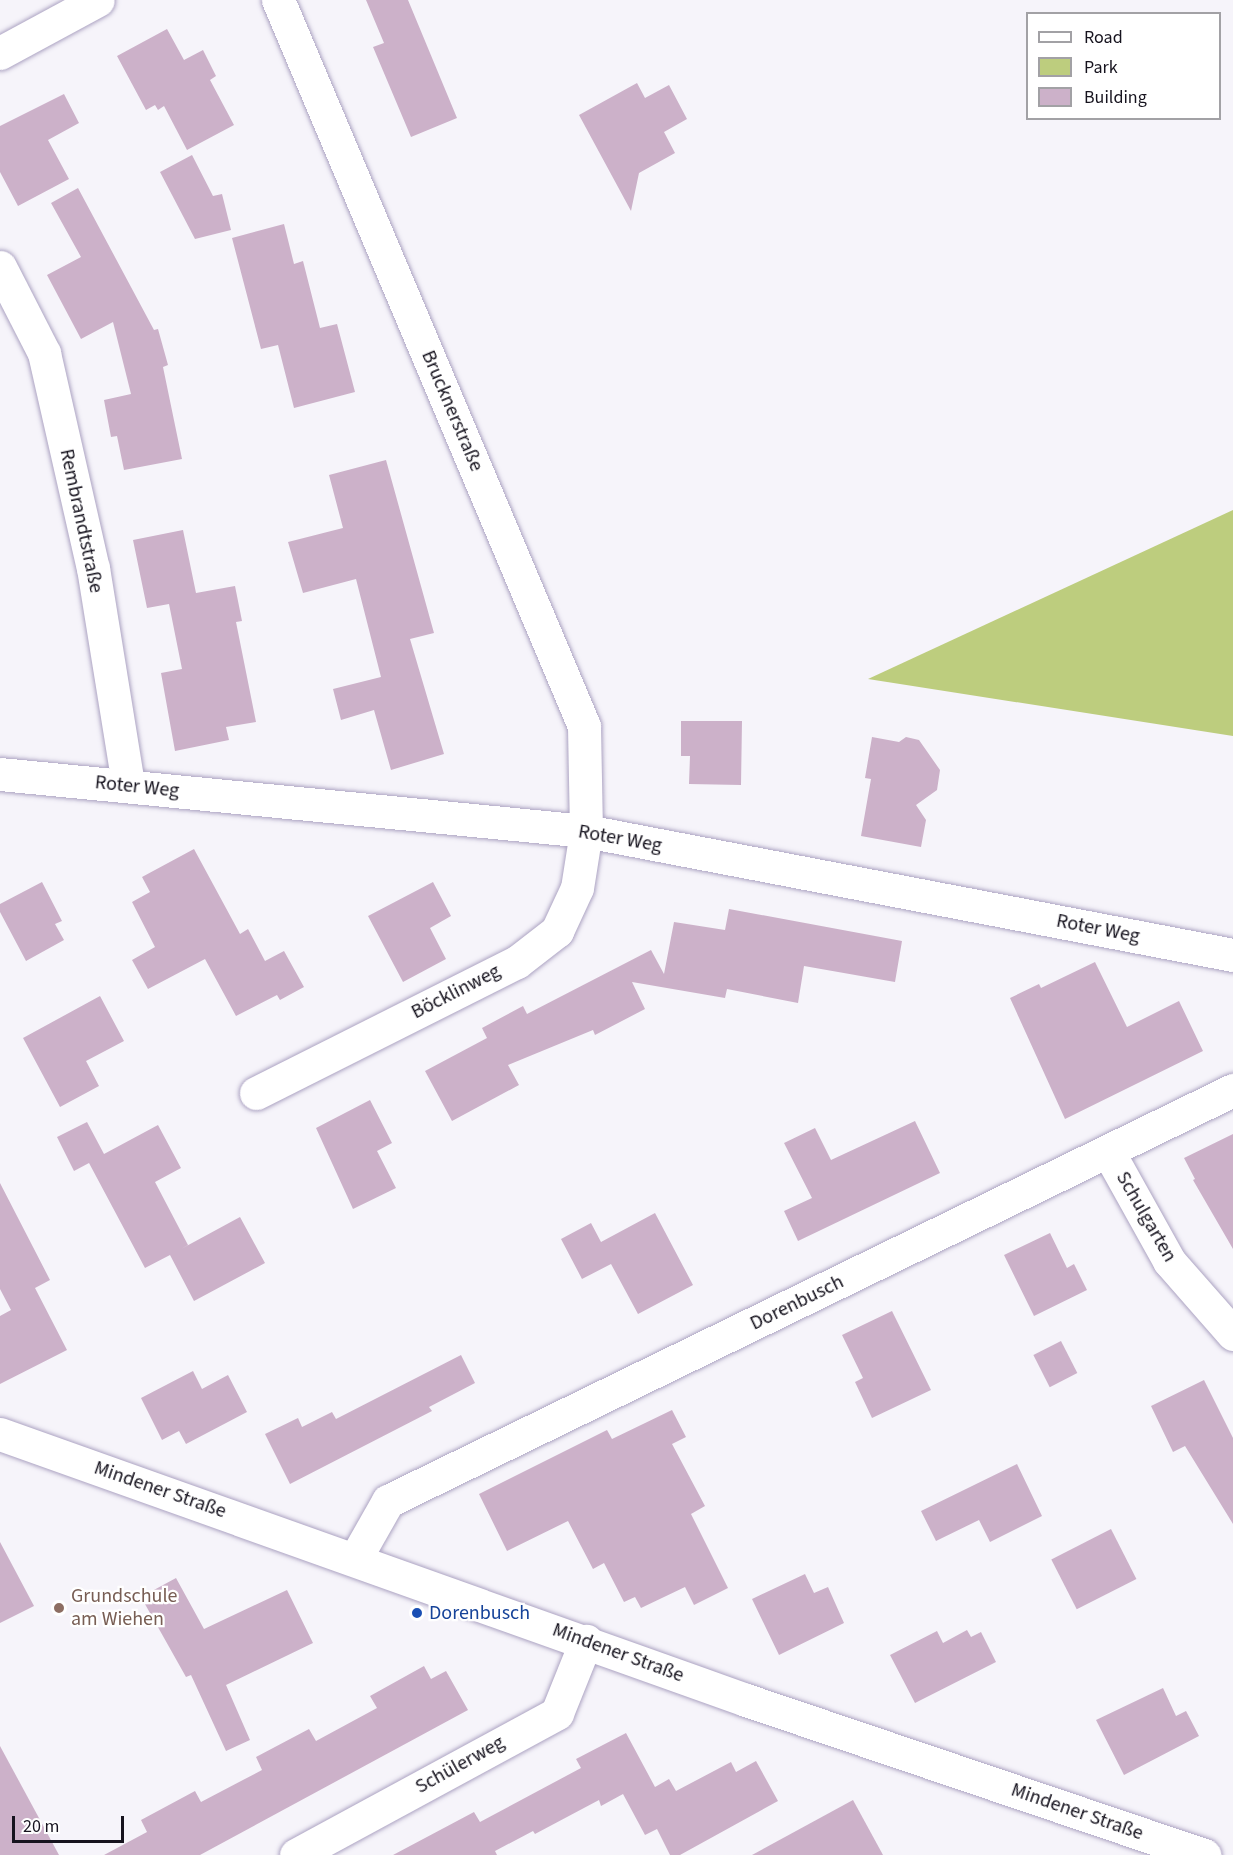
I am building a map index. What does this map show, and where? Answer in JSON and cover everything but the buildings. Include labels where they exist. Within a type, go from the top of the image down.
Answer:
[{"type":"street","points":[[0,53],[98,0]]},
{"type":"street","name":"Brucknerstraße","points":[[278,0],[584,726],[586,831]]},
{"type":"street","name":"Rembrandtstraße","points":[[0,267],[44,353],[93,568],[128,785]]},
{"type":"street","name":"Roter Weg","points":[[0,774],[586,831],[1233,955]]},
{"type":"street","name":"Böcklinweg","points":[[256,1093],[516,962],[557,931],[577,888],[586,831]]},
{"type":"street","name":"Dorenbusch","points":[[355,1559],[388,1501],[1109,1153],[1233,1090]]},
{"type":"street","name":"Schulgarten","points":[[1109,1153],[1169,1261],[1233,1334]]},
{"type":"street","name":"Mindener Straße","points":[[0,1434],[586,1641],[746,1700],[1204,1855]]},
{"type":"street","name":"Schülerweg","points":[[297,1855],[556,1713],[586,1641]]},
{"type":"green space","points":[[1233,510],[1233,736],[868,679]]},
{"type":"place","name":"Grundschule am Wiehen","points":[[59,1608]]},
{"type":"place","name":"Dorenbusch","points":[[417,1613]]}]
